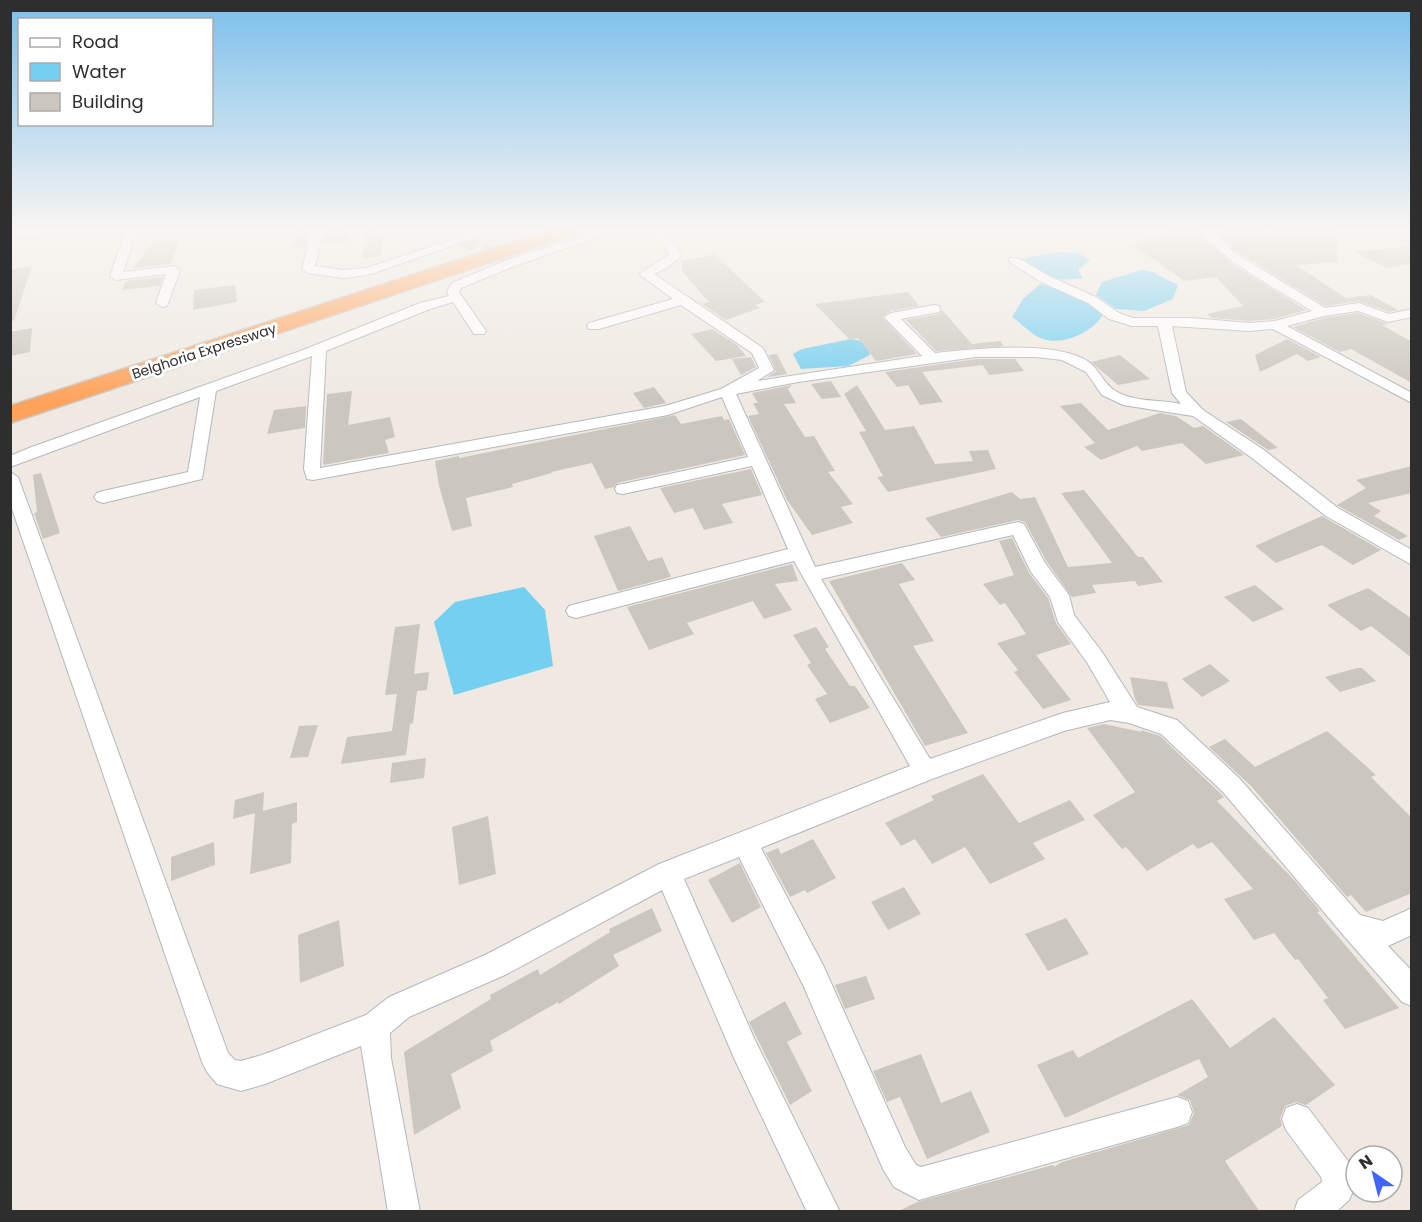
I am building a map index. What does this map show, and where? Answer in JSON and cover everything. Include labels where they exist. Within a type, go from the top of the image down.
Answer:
[{"type":"highway","name":"Belghoria Expressway","points":[[10,401],[359,287]]},
{"type":"highway","name":"Belghoria Expressway","points":[[10,415],[396,287]]},
{"type":"street","points":[[162,303],[168,287]]},
{"type":"street","points":[[455,287],[453,292],[479,331]]},
{"type":"street","points":[[664,287],[758,351],[767,370],[727,391]]},
{"type":"street","points":[[1062,287],[1092,300],[1123,320],[1132,322],[1164,321],[1249,327],[1275,325],[1323,312],[1359,308],[1383,317],[1412,313]]},
{"type":"street","points":[[1283,287],[1323,312]]},
{"type":"street","points":[[10,462],[320,348],[424,306],[458,297]]},
{"type":"street","points":[[594,326],[683,300]]},
{"type":"street","points":[[932,358],[891,317],[934,309]]},
{"type":"street","points":[[1394,316],[1412,326]]},
{"type":"street","points":[[1164,321],[1179,393],[1198,413],[1258,454],[1332,512],[1412,559]]},
{"type":"street","points":[[1275,325],[1412,399]]},
{"type":"street","points":[[320,348],[313,475],[668,410],[704,396],[789,378],[871,369],[932,358],[1024,353],[1064,356],[1091,369],[1107,392],[1128,402],[1174,407],[1198,413]]},
{"type":"street","points":[[103,497],[196,475],[209,389]]},
{"type":"street","points":[[727,391],[809,575],[925,771]]},
{"type":"street","points":[[623,489],[756,460]]},
{"type":"street","points":[[10,477],[217,1062],[227,1074],[241,1076],[265,1070],[375,1026],[399,1007],[495,965],[668,873],[925,771],[1063,722],[1110,711],[1129,714],[1169,727],[1231,785],[1412,992]]},
{"type":"street","points":[[809,575],[1018,528],[1038,567],[1059,595],[1065,617],[1095,658],[1129,714]]},
{"type":"street","points":[[576,611],[799,553]]},
{"type":"street","points":[[745,843],[813,975],[894,1158],[905,1176],[919,1184],[1177,1112]]},
{"type":"street","points":[[668,873],[744,1048],[824,1212]]},
{"type":"street","points":[[1353,927],[1384,934],[1412,921]]},
{"type":"street","points":[[375,1026],[376,1058],[404,1212]]},
{"type":"street","points":[[1297,1119],[1337,1172],[1338,1190],[1310,1212]]},
{"type":"water","points":[[1037,287],[1052,287],[1075,293],[1104,312],[1087,331],[1069,339],[1051,341],[1039,337],[1012,317],[1023,299]]},
{"type":"water","points":[[1100,287],[1177,287],[1173,299],[1144,311],[1116,309],[1096,295]]},
{"type":"water","points":[[851,339],[866,342],[870,355],[848,366],[801,369],[793,354],[802,349]]},
{"type":"water","points":[[524,587],[545,610],[553,666],[454,695],[434,622],[455,602]]},
{"type":"building","points":[[10,287],[25,287],[14,321],[10,320]]},
{"type":"building","points":[[123,287],[150,287],[122,290]]},
{"type":"building","points":[[235,287],[237,302],[193,310],[194,290]]},
{"type":"building","points":[[696,287],[749,287],[765,302],[755,305],[760,308],[726,320],[702,304],[709,302]]},
{"type":"building","points":[[1225,287],[1269,287],[1306,310],[1275,319],[1249,321],[1212,318],[1207,314],[1243,306]]},
{"type":"building","points":[[1295,287],[1329,287],[1346,298],[1371,295],[1398,310],[1389,312],[1359,301],[1325,306]]},
{"type":"building","points":[[908,292],[919,306],[891,311],[882,317],[917,354],[876,361],[858,338],[850,340],[815,304]]},
{"type":"building","points":[[942,310],[972,344],[1000,341],[1004,346],[936,351],[906,320],[939,314]]},
{"type":"building","points":[[1358,313],[1388,324],[1382,325],[1412,342],[1412,383],[1351,349],[1340,352],[1293,327],[1324,318]]},
{"type":"building","points":[[32,328],[30,352],[10,356],[10,332]]},
{"type":"building","points":[[712,329],[737,345],[746,356],[716,361],[691,334]]},
{"type":"building","points":[[1287,339],[1321,357],[1308,361],[1297,354],[1260,372],[1255,355]]},
{"type":"building","points":[[777,354],[787,374],[767,377],[776,371],[769,355]]},
{"type":"building","points":[[1120,355],[1150,379],[1118,385],[1091,362]]},
{"type":"building","points":[[751,357],[756,367],[741,375],[732,359]]},
{"type":"building","points":[[976,359],[1015,359],[1024,371],[989,375],[983,365],[922,372],[943,402],[920,405],[908,385],[897,387],[885,372]]},
{"type":"building","points":[[831,381],[841,397],[822,399],[811,384]]},
{"type":"building","points":[[792,385],[788,389],[796,403],[784,404],[805,437],[814,436],[835,471],[828,472],[853,504],[841,507],[853,523],[812,535],[787,500],[748,416],[759,414],[753,403],[758,403],[752,393]]},
{"type":"building","points":[[857,385],[885,430],[914,426],[935,464],[973,461],[969,451],[988,450],[996,469],[888,492],[877,477],[883,476],[859,432],[866,431],[844,394]]},
{"type":"building","points":[[654,387],[666,403],[644,408],[633,393]]},
{"type":"building","points":[[352,391],[348,425],[390,417],[395,437],[385,440],[389,453],[323,465],[327,394]]},
{"type":"building","points":[[1081,403],[1108,430],[1160,413],[1176,416],[1194,428],[1203,426],[1244,455],[1206,464],[1182,443],[1142,451],[1137,446],[1101,460],[1084,447],[1095,443],[1060,406]]},
{"type":"building","points":[[306,406],[305,428],[267,434],[274,410]]},
{"type":"building","points":[[675,415],[681,424],[722,416],[724,420],[729,419],[745,455],[617,483],[614,487],[605,489],[592,463],[551,472],[512,484],[513,487],[466,498],[472,526],[452,531],[439,486],[435,461]]},
{"type":"building","points":[[1241,419],[1278,448],[1268,450],[1226,422]]},
{"type":"building","points":[[1412,466],[1412,493],[1368,503],[1381,511],[1374,516],[1408,536],[1399,540],[1337,505],[1366,488],[1356,480]]},
{"type":"building","points":[[751,469],[762,495],[722,504],[733,523],[704,530],[693,508],[674,513],[660,488]]},
{"type":"building","points":[[41,473],[60,533],[43,539],[34,513],[37,512],[33,475]]},
{"type":"building","points":[[1084,490],[1138,557],[1143,557],[1163,582],[1138,586],[1135,581],[1092,585],[1096,593],[1072,597],[1047,562],[1025,522],[1018,520],[941,537],[925,518],[1012,492],[1020,499],[1035,497],[1068,567],[1112,563],[1061,493]]},
{"type":"building","points":[[1322,516],[1381,550],[1353,565],[1322,545],[1276,563],[1255,546]]},
{"type":"building","points":[[630,526],[648,561],[662,557],[671,577],[618,591],[594,536]]},
{"type":"building","points":[[1012,538],[1029,573],[1048,598],[1056,623],[1071,644],[1036,655],[1071,700],[1043,709],[1014,672],[1018,670],[997,643],[1026,634],[1005,603],[1000,605],[983,584],[1014,575],[999,541]]},
{"type":"building","points":[[902,563],[915,580],[899,584],[934,641],[913,646],[968,733],[925,746],[829,581]]},
{"type":"building","points":[[792,564],[798,581],[775,584],[792,610],[764,619],[753,601],[687,623],[694,634],[649,650],[627,607]]},
{"type":"building","points":[[1255,585],[1284,609],[1253,622],[1224,597]]},
{"type":"building","points":[[1368,588],[1412,619],[1412,658],[1371,626],[1361,631],[1327,605]]},
{"type":"building","points":[[420,624],[414,674],[429,672],[427,690],[417,691],[406,755],[341,764],[347,737],[392,731],[397,694],[385,695],[395,627]]},
{"type":"building","points":[[816,627],[829,647],[825,649],[850,686],[855,686],[870,708],[830,723],[815,699],[827,694],[807,665],[811,663],[793,635]]},
{"type":"building","points":[[1210,664],[1230,681],[1202,697],[1182,679]]},
{"type":"building","points":[[1362,668],[1376,681],[1340,692],[1325,677]]},
{"type":"building","points":[[1130,677],[1167,682],[1174,709],[1138,705]]},
{"type":"building","points":[[1104,724],[1142,732],[1141,730],[1160,736],[1221,794],[1224,797],[1217,801],[1296,882],[1320,911],[1317,912],[1399,1008],[1345,1029],[1323,1000],[1328,998],[1298,959],[1295,960],[1274,933],[1254,940],[1224,899],[1253,889],[1212,842],[1198,849],[1193,844],[1147,871],[1126,847],[1122,849],[1093,815],[1135,792],[1087,728]]},
{"type":"building","points":[[318,725],[308,757],[290,758],[299,726]]},
{"type":"building","points":[[1327,731],[1376,775],[1371,777],[1412,818],[1412,893],[1366,912],[1351,895],[1347,897],[1251,786],[1209,747],[1225,739],[1255,767]]},
{"type":"building","points":[[426,758],[424,778],[390,783],[392,763]]},
{"type":"building","points":[[983,774],[1019,823],[1070,800],[1085,820],[1033,843],[1045,859],[990,884],[965,847],[932,864],[915,839],[901,846],[885,823],[934,800],[931,796]]},
{"type":"building","points":[[264,792],[263,811],[297,802],[297,822],[292,824],[291,863],[250,874],[255,813],[233,819],[235,800]]},
{"type":"building","points":[[488,816],[496,874],[459,885],[452,827]]},
{"type":"building","points":[[813,839],[836,878],[807,893],[805,890],[790,897],[766,853],[778,848],[781,854]]},
{"type":"building","points":[[214,842],[215,865],[171,881],[171,857]]},
{"type":"building","points":[[740,863],[761,907],[732,923],[708,880]]},
{"type":"building","points":[[904,887],[921,914],[888,930],[871,902]]},
{"type":"building","points":[[652,908],[662,931],[613,955],[619,966],[559,1004],[558,1002],[490,1041],[493,1051],[451,1074],[461,1108],[414,1135],[404,1052],[491,999],[490,995],[538,969],[540,975],[610,932],[609,929]]},
{"type":"building","points":[[1066,918],[1089,954],[1048,971],[1025,934]]},
{"type":"building","points":[[339,920],[344,966],[300,983],[298,935]]},
{"type":"building","points":[[866,976],[875,999],[845,1009],[835,985]]},
{"type":"building","points":[[1192,999],[1230,1048],[1274,1017],[1335,1085],[1306,1105],[1296,1102],[1285,1106],[1280,1118],[1282,1126],[1225,1161],[1260,1212],[897,1212],[917,1202],[1053,1165],[1054,1167],[1062,1162],[1189,1125],[1194,1113],[1190,1100],[1177,1095],[1208,1077],[1199,1059],[1065,1118],[1037,1065],[1073,1050],[1078,1058]]},
{"type":"building","points":[[785,1001],[802,1034],[787,1042],[812,1091],[790,1105],[749,1022]]},
{"type":"building","points":[[921,1054],[941,1103],[971,1091],[990,1132],[927,1159],[900,1097],[887,1102],[873,1071]]}]
